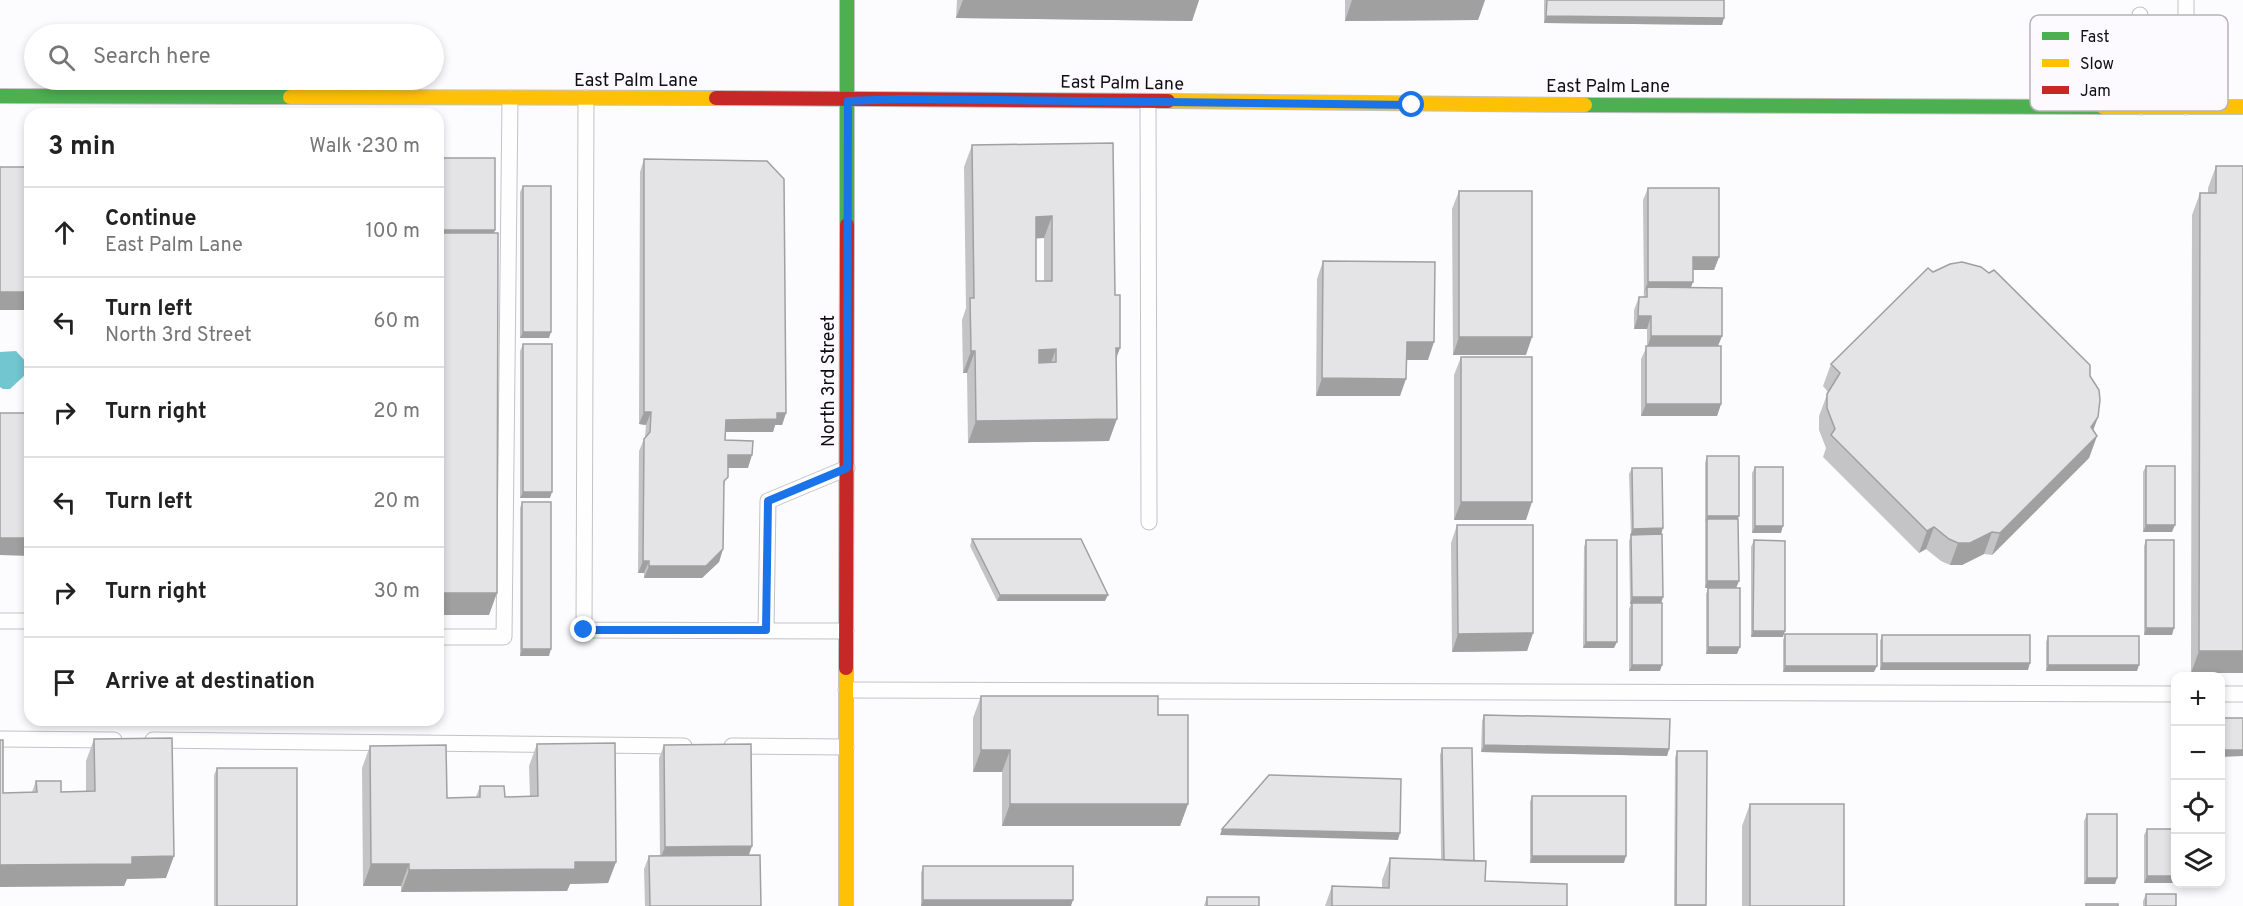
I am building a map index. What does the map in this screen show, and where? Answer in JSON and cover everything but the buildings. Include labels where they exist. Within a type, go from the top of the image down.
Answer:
[{"type":"street","name":"North 3rd Street","points":[[846,906],[847,0]]},
{"type":"street","name":"East Palm Lane","points":[[0,96],[848,101],[902,99],[1148,103],[2030,108]]},
{"type":"lane","points":[[444,637],[504,637],[510,98]]},
{"type":"lane","points":[[586,98],[584,630],[846,631]]},
{"type":"lane","points":[[1148,103],[1149,522]]},
{"type":"lane","points":[[766,630],[768,501],[847,468]]},
{"type":"lane","points":[[0,621],[24,621]]},
{"type":"lane","points":[[846,690],[2171,694]]},
{"type":"lane","points":[[2225,694],[2243,694]]},
{"type":"lane","points":[[0,739],[846,747]]},
{"type":"water","points":[[16,351],[24,360],[24,376],[10,389],[0,387],[0,352]]},
{"type":"traffic: fast","points":[[847,0],[847,225]]},
{"type":"traffic: fast","points":[[0,96],[290,97]]},
{"type":"traffic: fast","points":[[1585,105],[2030,107]]},
{"type":"traffic: slow","points":[[290,97],[716,98]]},
{"type":"traffic: slow","points":[[1168,101],[1585,105]]},
{"type":"traffic: slow","points":[[2228,107],[2243,107]]},
{"type":"traffic: slow","points":[[846,668],[846,906]]},
{"type":"traffic: jam","points":[[716,98],[1168,101]]},
{"type":"traffic: jam","points":[[846,668],[847,225]]},
{"type":"route","points":[[584,630],[766,630],[768,501],[847,468],[848,101],[902,99],[1412,105]]}]
